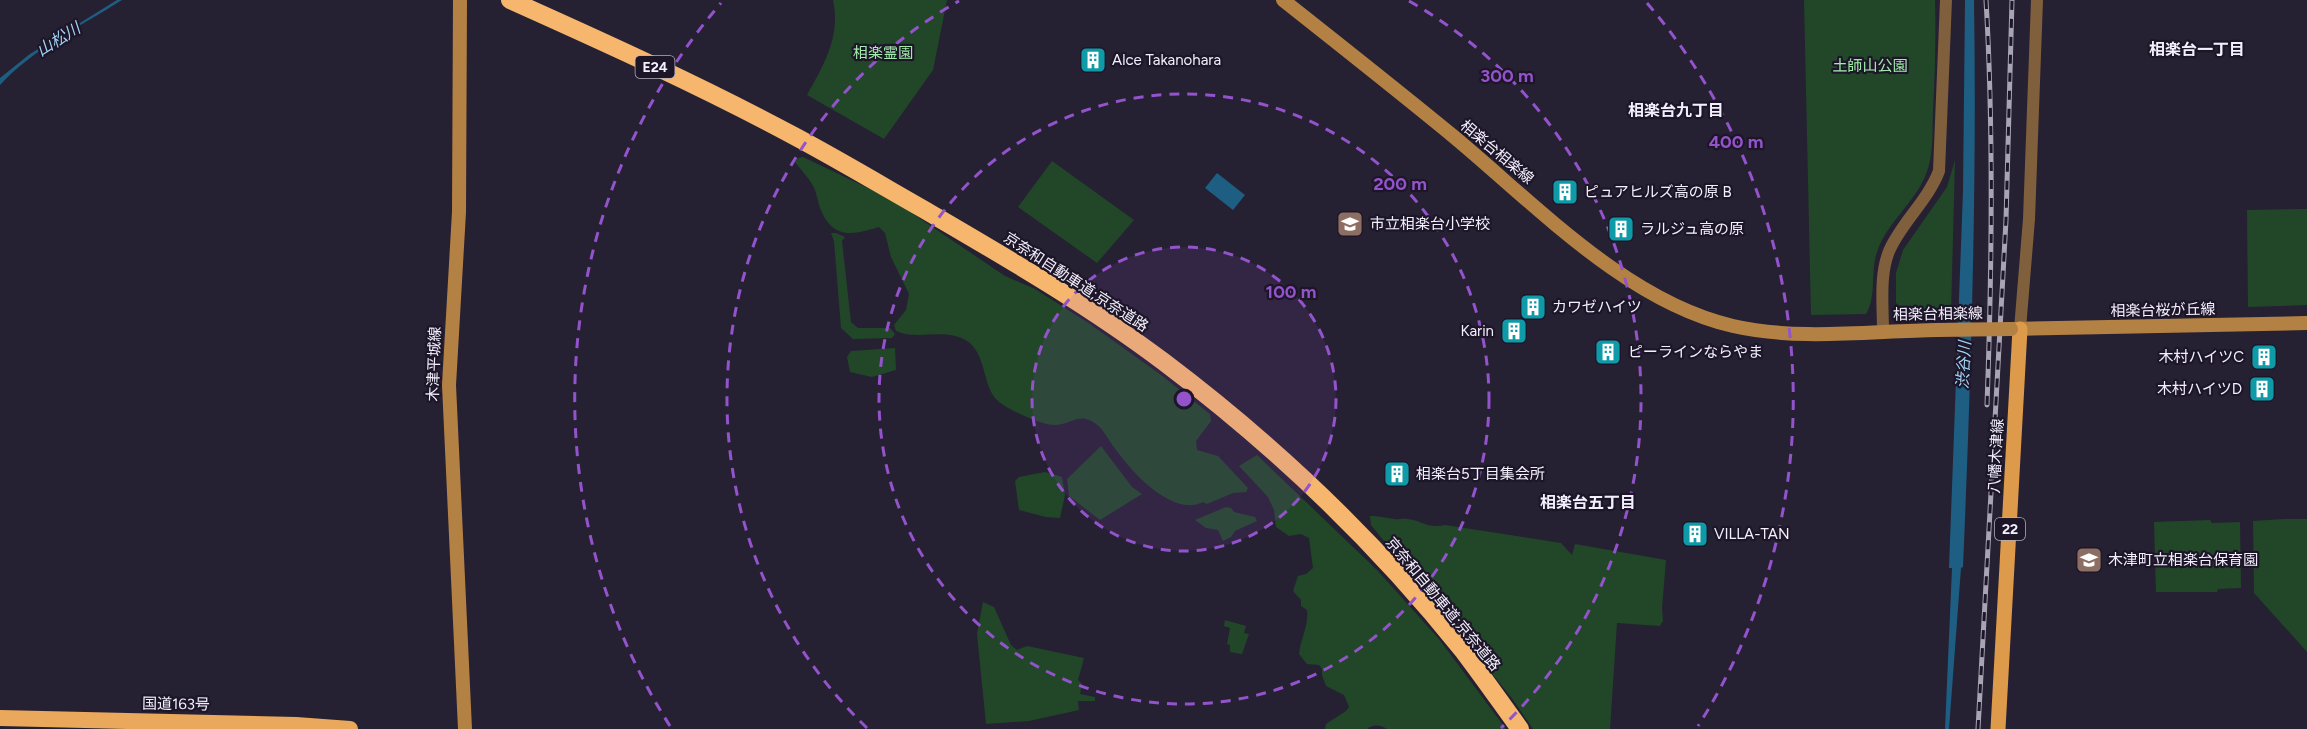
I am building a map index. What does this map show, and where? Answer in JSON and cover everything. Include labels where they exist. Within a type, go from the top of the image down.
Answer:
[{"type":"highway","name":"京奈和自動車道;京奈道路","points":[[510,0],[706,90],[798,138],[1047,282],[1164,362],[1224,410],[1296,473],[1359,534],[1464,652],[1520,729]]},
{"type":"highway","name":"国道163号","points":[[0,718],[297,725],[350,729]]},
{"type":"main road","name":"木津平城線","points":[[460,0],[459,212],[449,385],[465,729]]},
{"type":"main road","name":"相楽台相楽線","points":[[1283,0],[1618,272],[1653,295],[1691,313],[1756,330],[1807,334],[2015,329]]},
{"type":"main road","name":"相楽台桜が丘線","points":[[2015,329],[2307,323]]},
{"type":"main road","name":"八幡木津線","points":[[1998,729],[2015,329]]},
{"type":"street","points":[[1883,331],[1885,263],[1891,248],[1934,184],[1940,171],[1946,0]]},
{"type":"street","points":[[2015,329],[2029,219],[2037,0]]},
{"type":"green space","name":"相楽霊園","points":[[833,0],[947,0],[933,70],[884,139],[807,95],[825,61],[833,38],[835,13]]},
{"type":"green space","name":"土師山公園","points":[[1804,0],[1935,0],[1935,69],[1930,159],[1921,184],[1887,231],[1877,252],[1871,300],[1866,314],[1811,315]]},
{"type":"green space","points":[[803,157],[891,199],[1005,276],[1035,289],[1090,324],[1161,375],[1210,414],[1211,421],[1196,441],[1197,450],[1218,456],[1248,488],[1246,492],[1233,493],[1207,504],[1203,502],[1185,505],[1172,501],[1152,489],[1138,476],[1096,424],[1081,419],[1057,425],[1047,424],[1014,411],[999,402],[988,384],[978,353],[967,341],[950,335],[913,335],[896,331],[894,325],[906,310],[909,294],[891,257],[885,233],[879,227],[844,233],[831,226],[820,208],[813,186],[795,162],[798,158]]},
{"type":"green space","points":[[1955,160],[1951,313],[1907,313],[1896,303],[1896,273],[1903,250],[1947,187]]},
{"type":"green space","points":[[1052,161],[1134,220],[1097,263],[1018,207]]},
{"type":"green space","points":[[2307,209],[2307,305],[2248,307],[2247,210]]},
{"type":"green space","points":[[831,233],[845,237],[842,241],[851,322],[858,328],[890,328],[895,334],[892,338],[853,339],[841,328],[834,241]]},
{"type":"green space","points":[[895,348],[896,370],[872,377],[850,372],[847,357],[851,351]]},
{"type":"green space","points":[[1101,446],[1132,487],[1142,494],[1100,520],[1069,496],[1067,479]]},
{"type":"green space","points":[[1257,455],[1377,570],[1439,639],[1506,729],[1387,729],[1372,726],[1367,729],[1325,729],[1326,724],[1349,707],[1344,695],[1326,686],[1319,665],[1307,664],[1299,654],[1307,621],[1307,610],[1301,606],[1301,600],[1293,591],[1298,576],[1306,574],[1313,568],[1309,538],[1301,534],[1289,536],[1276,527],[1274,510],[1268,497],[1239,466]]},
{"type":"green space","points":[[1045,472],[1062,477],[1065,495],[1060,518],[1019,510],[1015,481],[1019,477]]},
{"type":"green space","points":[[1226,507],[1231,508],[1234,512],[1255,517],[1257,521],[1235,531],[1231,537],[1223,541],[1218,530],[1206,528],[1195,520]]},
{"type":"green space","points":[[1370,516],[1408,519],[1430,525],[1445,525],[1561,543],[1572,555],[1575,544],[1666,560],[1663,621],[1660,626],[1617,623],[1610,729],[1533,729],[1511,697],[1371,525]]},
{"type":"green space","points":[[2307,519],[2307,652],[2254,593],[2253,521]]},
{"type":"green space","points":[[2210,520],[2212,523],[2240,522],[2241,588],[2218,589],[2217,592],[2156,592],[2154,522]]},
{"type":"green space","points":[[983,602],[994,607],[1011,645],[1017,650],[1027,646],[1084,658],[1078,680],[1082,684],[1080,694],[1095,697],[1095,701],[1078,701],[1079,710],[1029,721],[986,724],[977,634]]},
{"type":"green space","points":[[1225,620],[1246,626],[1244,633],[1249,634],[1242,654],[1230,652],[1230,645],[1227,644],[1230,628],[1224,626]]},
{"type":"water","name":"山松川","points":[[117,0],[122,0],[42,49],[0,85],[0,78],[30,54]]},
{"type":"water","name":"渋谷川","points":[[1965,0],[1974,0],[1975,142],[1971,354],[1963,567],[1961,568],[1949,729],[1945,729],[1963,191]]},
{"type":"water","points":[[1217,173],[1245,195],[1233,210],[1205,188]]},
{"type":"railway","points":[[1986,0],[1991,202],[1987,405]]},
{"type":"railway","points":[[1978,729],[2006,220],[2012,0]]},
{"type":"place","name":"Alce Takanohara","points":[[1093,60]]},
{"type":"place","name":"ピュアヒルズ高の原 B","points":[[1565,192]]},
{"type":"place","name":"市立相楽台小学校","points":[[1350,224]]},
{"type":"place","name":"ラルジュ高の原","points":[[1621,229]]},
{"type":"place","name":"カワゼハイツ","points":[[1533,307]]},
{"type":"place","name":"Karin","points":[[1514,331]]},
{"type":"place","name":"ピーラインならやま","points":[[1608,352]]},
{"type":"place","name":"木村ハイツC","points":[[2264,357]]},
{"type":"place","name":"木村ハイツD","points":[[2262,389]]},
{"type":"place","name":"相楽台5丁目集会所","points":[[1397,474]]},
{"type":"place","name":"VILLA-TAN","points":[[1695,534]]},
{"type":"place","name":"木津町立相楽台保育園","points":[[2089,560]]},
{"type":"district","name":"相楽台一丁目","points":[[2197,49]]},
{"type":"district","name":"相楽台九丁目","points":[[1676,110]]},
{"type":"district","name":"相楽台五丁目","points":[[1588,502]]}]
